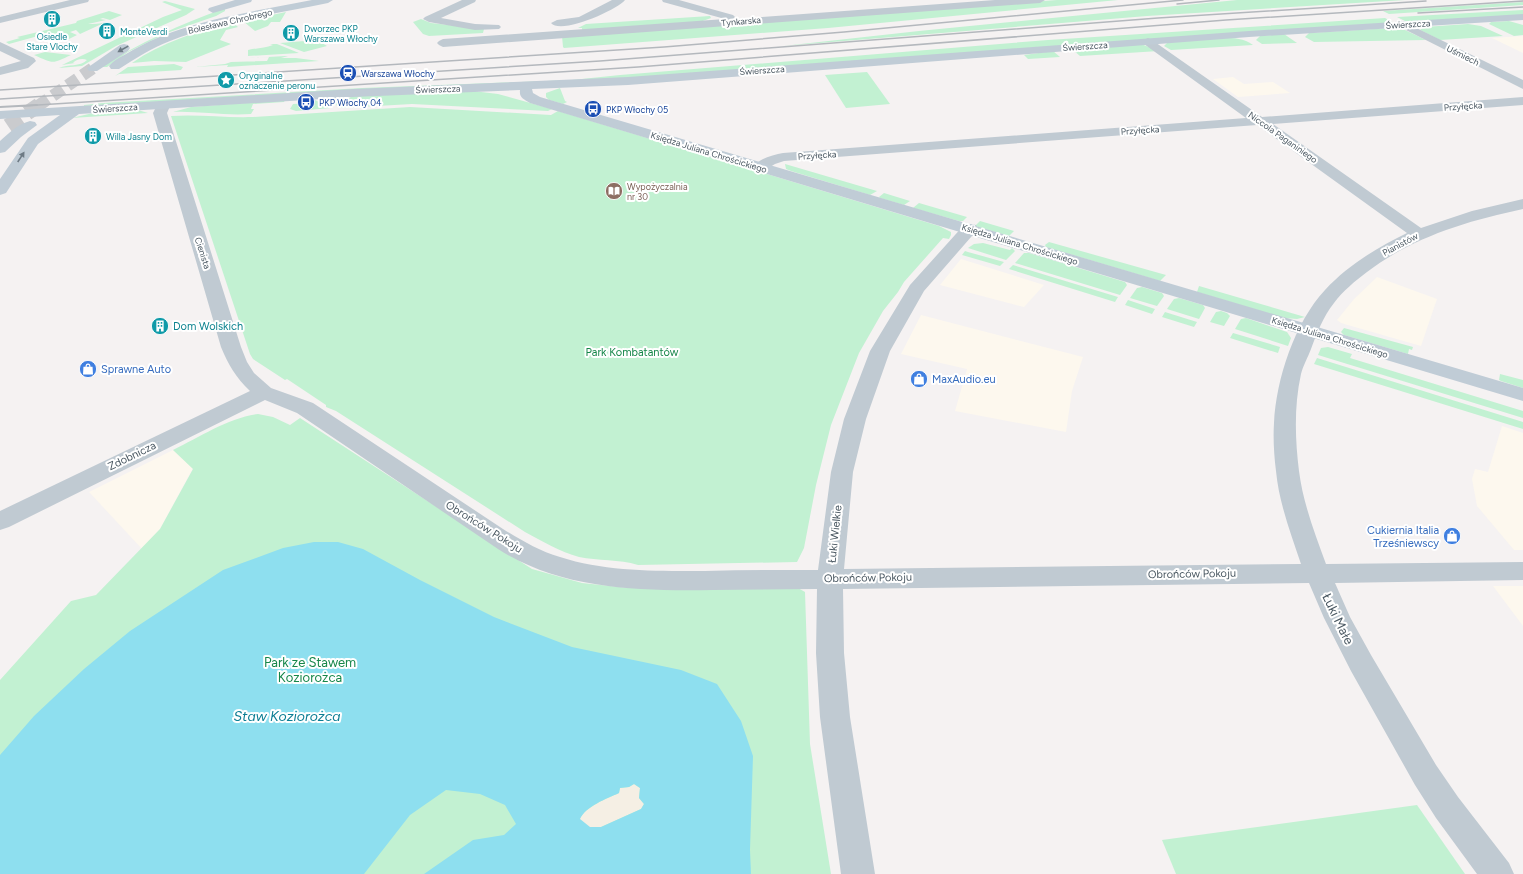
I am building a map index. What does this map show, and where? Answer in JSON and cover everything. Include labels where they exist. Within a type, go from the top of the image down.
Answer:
[{"type":"street","points":[[0,20],[84,0]]},
{"type":"street","name":"Bolesława Chrobrego","points":[[205,7],[226,5],[247,0]]},
{"type":"street","name":"Bolesława Chrobrego","points":[[93,68],[123,49],[197,22],[285,9],[328,0]]},
{"type":"street","points":[[471,0],[429,19],[480,28],[507,27]]},
{"type":"street","points":[[544,24],[582,20],[620,0]]},
{"type":"street","points":[[667,0],[741,21]]},
{"type":"street","name":"Tynkarska","points":[[443,43],[1040,0]]},
{"type":"street","points":[[197,22],[223,17],[226,5],[259,10],[285,9]]},
{"type":"street","name":"Świerszcza","points":[[3,124],[76,110],[383,92],[621,81],[1249,34],[1523,17]]},
{"type":"street","name":"Bolesława Chrobrego","points":[[115,66],[149,45],[175,34],[197,22]]},
{"type":"street","name":"Uśmiech","points":[[1402,24],[1523,85]]},
{"type":"street","name":"Niccola Paganiniego","points":[[1148,42],[1418,234]]},
{"type":"street","points":[[0,46],[28,59],[30,62],[0,70]]},
{"type":"street","name":"Księdza Juliana Chrościckiego","points":[[526,86],[526,95],[535,100],[1523,395]]},
{"type":"street","name":"Przyłęcka","points":[[760,167],[770,161],[783,157],[1523,101]]},
{"type":"street","name":"Cienista","points":[[164,104],[160,113],[233,354],[247,378],[264,392]]},
{"type":"street","points":[[0,190],[33,141],[76,110]]},
{"type":"street","points":[[0,149],[16,134],[30,125]]},
{"type":"street","name":"Pianistów","points":[[1308,331],[1328,298],[1345,281],[1366,263],[1393,247],[1418,234],[1457,220],[1523,204]]},
{"type":"street","name":"Łuki Wielkie","points":[[858,874],[835,717],[830,653],[830,578],[842,472],[855,419],[871,372],[880,351],[916,289],[970,229]]},
{"type":"street","name":"Łuki Małe","points":[[1308,331],[1300,346],[1291,373],[1285,430],[1289,475],[1299,525],[1317,573],[1355,653],[1440,797],[1497,874]]},
{"type":"street","name":"Zdobnicza","points":[[0,520],[264,392]]},
{"type":"street","name":"Obrońców Pokoju","points":[[264,392],[305,408],[494,535],[521,551],[578,572],[605,577],[637,580],[1523,571]]},
{"type":"shaded area","points":[[1523,36],[1523,53],[1492,38]]},
{"type":"shaded area","points":[[1233,77],[1244,84],[1273,82],[1290,93],[1238,97],[1213,79]]},
{"type":"shaded area","points":[[961,259],[1044,285],[1024,307],[940,285]]},
{"type":"shaded area","points":[[1377,277],[1437,299],[1421,346],[1341,323],[1337,320],[1354,299]]},
{"type":"shaded area","points":[[921,315],[1083,357],[1072,391],[1066,432],[955,411],[967,369],[901,354]]},
{"type":"shaded area","points":[[1502,426],[1523,433],[1523,550],[1514,550],[1477,506],[1472,479],[1475,469],[1488,472]]},
{"type":"shaded area","points":[[173,450],[193,468],[160,529],[142,549],[89,492]]},
{"type":"shaded area","points":[[1493,586],[1523,586],[1523,626]]},
{"type":"green space","points":[[1057,0],[1118,0],[828,28],[564,48],[562,36]]},
{"type":"green space","points":[[1237,0],[1405,0],[1147,16],[783,46],[919,31]]},
{"type":"green space","points":[[165,1],[195,9],[186,15],[116,46],[82,66],[59,68],[81,64],[87,60],[80,59],[73,63],[75,63],[62,65],[163,17],[182,10],[162,2]]},
{"type":"green space","points":[[1523,2],[1523,5],[1389,14],[1383,11]]},
{"type":"green space","points":[[225,9],[225,11],[216,16],[167,33],[128,52],[107,67],[101,67],[130,50],[160,35]]},
{"type":"green space","points":[[1523,10],[1523,15],[1407,22],[1397,17]]},
{"type":"green space","points":[[109,11],[122,15],[110,20],[103,18],[100,19],[106,20],[88,24],[99,24],[106,22],[80,34],[76,30],[70,32],[77,35],[63,42],[51,36],[54,35],[49,33],[9,44],[6,42],[20,38],[17,37],[76,23],[77,21]]},
{"type":"green space","points":[[286,12],[280,22],[271,22],[268,26],[255,31],[243,21]]},
{"type":"green space","points":[[710,16],[711,18],[700,22],[582,31],[582,28],[578,28],[586,24]]},
{"type":"green space","points":[[1385,18],[1394,23],[667,76],[84,106],[103,103],[362,88],[572,80],[1048,40]]},
{"type":"green space","points":[[421,19],[431,23],[484,29],[483,33],[429,36],[423,34],[413,22]]},
{"type":"green space","points":[[1509,21],[1523,25],[1523,35],[1514,36],[1489,24],[1491,22]]},
{"type":"green space","points":[[232,22],[238,27],[226,30],[220,40],[231,44],[186,62],[154,61],[132,63],[167,43]]},
{"type":"green space","points":[[1468,24],[1481,26],[1503,36],[1440,40],[1420,30],[1424,27]]},
{"type":"green space","points":[[1391,28],[1405,30],[1426,40],[1314,42],[1305,37],[1309,33]]},
{"type":"green space","points":[[1284,34],[1297,43],[1262,44],[1256,40],[1260,36]]},
{"type":"green space","points":[[1235,38],[1253,45],[1171,50],[1164,46],[1168,42]]},
{"type":"green space","points":[[317,40],[327,46],[304,52],[280,43]]},
{"type":"green space","points":[[270,44],[277,44],[299,53],[248,56],[248,50],[273,45]]},
{"type":"green space","points":[[1141,44],[1159,51],[1080,56],[1073,50]]},
{"type":"green space","points":[[1053,51],[1060,57],[1028,59],[1024,55]]},
{"type":"green space","points":[[45,52],[71,55],[53,62],[34,55]]},
{"type":"green space","points":[[288,56],[281,58],[319,61],[227,67],[228,65],[195,67],[231,62],[267,61],[269,57],[249,58]]},
{"type":"green space","points":[[174,64],[183,67],[181,70],[119,74],[115,76],[128,67]]},
{"type":"green space","points":[[867,72],[890,104],[846,108],[825,75]]},
{"type":"green space","points":[[560,88],[565,101],[567,102],[563,104],[549,100],[546,97],[546,93]]},
{"type":"green space","points":[[473,91],[498,94],[552,109],[548,111],[412,104],[342,108],[326,100],[350,98],[351,96]]},
{"type":"green space","points":[[285,100],[284,102],[253,104],[251,109],[254,109],[251,114],[173,112],[191,107]]},
{"type":"green space","points":[[315,100],[331,108],[296,111],[290,109],[293,104],[314,103]]},
{"type":"green space","name":"Park Kombatantów","points":[[410,107],[551,115],[558,111],[939,226],[951,232],[949,239],[943,238],[904,282],[883,311],[859,353],[831,425],[816,485],[804,548],[797,562],[638,565],[572,555],[525,532],[336,411],[326,407],[326,405],[287,379],[285,380],[253,359],[250,354],[171,116],[191,115],[253,117]]},
{"type":"green space","points":[[138,110],[148,113],[72,118],[97,112]]},
{"type":"green space","points":[[785,164],[877,191],[870,195],[791,171],[786,169]]},
{"type":"green space","points":[[884,193],[910,201],[904,205],[879,197]]},
{"type":"green space","points":[[919,203],[967,217],[963,221],[959,221],[913,208]]},
{"type":"green space","points":[[980,221],[1014,231],[1009,236],[975,226]]},
{"type":"green space","points":[[1049,242],[1166,275],[1160,281],[1046,247],[1045,245]]},
{"type":"green space","points":[[983,243],[1010,250],[1012,248],[1015,251],[1006,260],[968,248],[974,244]]},
{"type":"green space","points":[[965,251],[1004,262],[1000,266],[962,255]]},
{"type":"green space","points":[[1024,253],[1029,253],[1125,282],[1127,285],[1120,295],[1015,263]]},
{"type":"green space","points":[[1013,265],[1118,297],[1115,302],[1009,269]]},
{"type":"green space","points":[[1199,286],[1305,317],[1297,319],[1284,318],[1197,292]]},
{"type":"green space","points":[[1142,287],[1162,293],[1164,296],[1157,306],[1130,298],[1137,288]]},
{"type":"green space","points":[[1179,298],[1203,305],[1205,308],[1199,319],[1167,309],[1174,299]]},
{"type":"green space","points":[[1128,300],[1155,309],[1152,314],[1125,305]]},
{"type":"green space","points":[[1221,311],[1230,316],[1224,326],[1210,322],[1216,312]]},
{"type":"green space","points":[[1165,312],[1197,322],[1194,327],[1162,317]]},
{"type":"green space","points":[[1246,318],[1287,332],[1291,338],[1288,346],[1235,329],[1241,319]]},
{"type":"green space","points":[[1344,328],[1413,347],[1412,350],[1409,349],[1408,354],[1344,335],[1341,332]]},
{"type":"green space","points":[[1233,333],[1280,347],[1278,353],[1230,338]]},
{"type":"green space","points":[[1328,347],[1352,354],[1350,358],[1523,411],[1523,418],[1318,355],[1321,348]]},
{"type":"green space","points":[[1317,358],[1523,422],[1523,429],[1314,364]]},
{"type":"green space","points":[[1500,374],[1523,380],[1523,388],[1499,380]]},
{"type":"green space","name":"Staw Koziorożca","points":[[258,414],[273,417],[290,425],[300,418],[532,569],[582,583],[629,588],[791,584],[805,592],[810,744],[831,874],[0,874],[0,680],[71,601],[96,595],[160,529],[193,469],[173,450],[236,419]]},
{"type":"green space","points":[[1417,805],[1465,874],[1176,874],[1162,840]]},
{"type":"sand","points":[[634,784],[640,788],[639,798],[644,804],[641,809],[601,827],[590,828],[579,819],[587,810],[603,800],[619,793],[620,788],[629,787]]},
{"type":"water","name":"Staw Koziorożca","points":[[314,542],[338,542],[363,549],[420,580],[494,617],[572,647],[681,670],[717,684],[741,721],[753,756],[750,850],[751,874],[424,874],[473,840],[504,835],[516,824],[505,805],[480,794],[446,790],[410,815],[364,874],[0,874],[0,755],[34,716],[84,669],[130,631],[223,570],[283,548]],"holes":[[[634,784],[640,788],[639,798],[644,804],[641,809],[601,827],[590,827],[580,819],[587,810],[603,800],[619,793],[620,788],[629,787]]]},
{"type":"tunnel","points":[[38,106],[93,68]]},
{"type":"tunnel","points":[[8,126],[39,105]]},
{"type":"railway","points":[[0,90],[664,47],[844,32],[1183,0]]},
{"type":"railway","points":[[1177,4],[1219,0]]},
{"type":"railway","points":[[0,99],[600,61],[1158,18],[1426,1]]},
{"type":"railway","points":[[22,106],[638,67],[1226,20],[1523,1]]},
{"type":"railway","points":[[1418,13],[1523,7]]},
{"type":"railway","points":[[0,107],[37,105]]},
{"type":"place","name":"Osiedle Stare Vlochy","points":[[52,19]]},
{"type":"place","name":"MonteVerdi","points":[[107,31]]},
{"type":"place","name":"Dworzec PKP Warszawa Włochy","points":[[291,33]]},
{"type":"place","name":"Warszawa Włochy","points":[[348,73]]},
{"type":"place","name":"Oryginalne oznaczenie peronu","points":[[226,80]]},
{"type":"place","name":"PKP Włochy 04","points":[[306,102]]},
{"type":"place","name":"PKP Włochy 05","points":[[593,109]]},
{"type":"place","name":"Willa Jasny Dom","points":[[93,136]]},
{"type":"place","name":"Wypożyczalnia nr 30","points":[[614,191]]},
{"type":"place","name":"Dom Wolskich","points":[[160,326]]},
{"type":"place","name":"Sprawne Auto","points":[[88,369]]},
{"type":"place","name":"MaxAudio.eu","points":[[919,379]]},
{"type":"place","name":"Cukiernia Italia Trześniewscy","points":[[1452,536]]},
{"type":"park label","name":"Park ze Stawem Koziorożca","points":[[310,670]]}]
